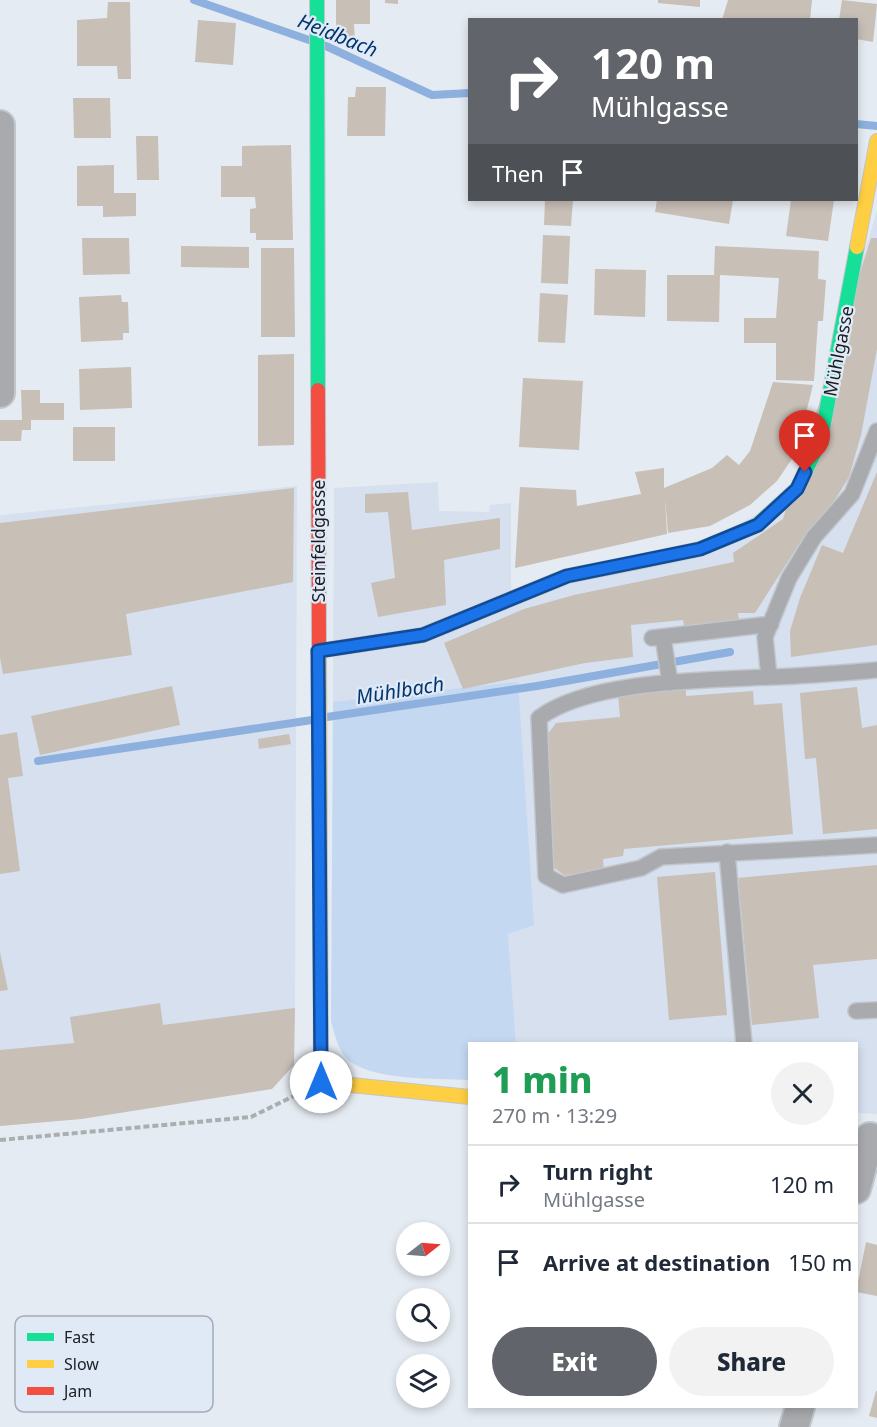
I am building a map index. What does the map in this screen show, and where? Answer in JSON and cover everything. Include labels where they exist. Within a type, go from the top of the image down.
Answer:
[{"type":"street","name":"Steinfeldgasse","points":[[317,0],[321,1082]]},
{"type":"street","points":[[0,125],[0,393]]},
{"type":"street","name":"Mühlgasse","points":[[318,651],[423,635],[567,576],[700,549],[758,525],[797,489],[821,439],[871,211],[877,141]]},
{"type":"street","points":[[321,1082],[468,1097]]},
{"type":"street","points":[[858,1180],[868,1137]]},
{"type":"street","points":[[794,1427],[800,1408]]},
{"type":"lane","points":[[769,677],[768,630],[789,578],[814,537],[852,494],[877,431]]},
{"type":"lane","points":[[669,678],[665,653],[658,637],[768,630]]},
{"type":"lane","points":[[877,670],[769,677],[669,678],[594,693],[555,706],[539,718],[546,876],[563,885],[641,868],[661,857],[877,845]]},
{"type":"lane","points":[[727,852],[744,1042]]},
{"type":"lane","points":[[855,1011],[877,1010]]},
{"type":"path","points":[[0,1140],[251,1117],[321,1082]]},
{"type":"shaded area","points":[[877,210],[877,1114],[858,1113],[858,1042],[516,1042],[508,934],[333,702],[334,488],[438,482],[439,511],[489,512],[490,505],[511,503],[511,590],[700,549],[797,489]]},
{"type":"shaded area","points":[[297,486],[295,1008],[272,1089],[81,1119],[0,1126],[0,515]]},
{"type":"shaded area","points":[[518,682],[534,925],[508,934],[516,1042],[468,1042],[468,1080],[376,1073],[351,1062],[343,1054],[338,1043],[331,1021],[333,702]]},
{"type":"building","points":[[336,0],[370,0],[370,24],[354,24],[355,44],[336,37]]},
{"type":"building","points":[[385,0],[398,0],[398,4],[385,3]]},
{"type":"building","points":[[658,0],[700,0],[700,7],[658,3]]},
{"type":"building","points":[[728,0],[812,0],[810,18],[723,18]]},
{"type":"building","points":[[842,0],[877,4],[873,42],[858,39],[858,18],[839,18]]},
{"type":"building","points":[[108,2],[130,2],[131,79],[118,79],[117,66],[77,66],[77,20],[107,18]]},
{"type":"building","points":[[198,20],[236,23],[233,65],[195,62]]},
{"type":"building","points":[[356,87],[386,87],[385,136],[347,136],[348,97],[355,97]]},
{"type":"building","points":[[73,98],[110,98],[111,138],[74,138]]},
{"type":"building","points":[[136,136],[158,136],[159,180],[137,180]]},
{"type":"building","points":[[291,145],[293,240],[256,240],[256,233],[250,233],[250,209],[256,208],[255,197],[221,197],[221,166],[242,166],[242,146]]},
{"type":"building","points":[[114,165],[114,193],[136,193],[136,216],[103,217],[103,206],[77,206],[77,166]]},
{"type":"building","points":[[545,201],[573,201],[571,226],[544,225]]},
{"type":"building","points":[[657,201],[733,201],[729,224],[655,212]]},
{"type":"building","points":[[791,201],[834,201],[828,241],[786,236]]},
{"type":"building","points":[[543,235],[570,236],[568,284],[541,283]]},
{"type":"building","points":[[82,238],[129,238],[130,274],[83,275]]},
{"type":"building","points":[[871,238],[877,238],[877,349],[861,435],[849,477],[827,513],[801,541],[755,613],[738,613],[739,620],[684,626],[683,620],[631,625],[633,657],[585,663],[463,689],[444,643],[524,609],[574,595],[734,562],[733,553],[783,519]]},
{"type":"building","points":[[181,246],[249,247],[249,268],[181,267]]},
{"type":"building","points":[[715,246],[819,251],[818,279],[826,280],[823,321],[818,321],[814,381],[776,380],[776,343],[744,343],[744,318],[776,318],[779,278],[720,275],[719,322],[667,321],[667,275],[714,275]]},
{"type":"building","points":[[261,248],[294,248],[295,337],[261,337]]},
{"type":"building","points":[[595,269],[646,270],[645,317],[594,315]]},
{"type":"building","points":[[540,293],[568,295],[565,343],[538,342]]},
{"type":"building","points":[[121,295],[122,302],[128,302],[129,333],[123,333],[123,340],[81,342],[79,297]]},
{"type":"building","points":[[294,354],[294,445],[258,446],[258,355]]},
{"type":"building","points":[[131,367],[132,408],[80,410],[79,369]]},
{"type":"building","points":[[523,378],[583,381],[579,450],[519,447]]},
{"type":"building","points":[[773,382],[813,385],[796,453],[777,481],[750,505],[710,526],[668,533],[665,497],[667,534],[515,568],[520,487],[576,490],[577,506],[641,494],[635,472],[664,468],[664,488],[712,468],[727,455],[739,465],[750,451]]},
{"type":"building","points":[[21,390],[40,390],[40,403],[64,403],[64,420],[31,420],[31,430],[22,430],[21,441],[0,441],[0,420],[22,420]]},
{"type":"building","points":[[73,427],[115,427],[115,461],[73,461]]},
{"type":"building","points":[[877,472],[877,645],[791,657],[790,631],[800,598],[822,545],[843,553]]},
{"type":"building","points":[[294,488],[293,582],[126,614],[132,655],[3,674],[0,658],[0,523]]},
{"type":"building","points":[[408,492],[412,530],[500,518],[500,549],[444,560],[446,605],[378,617],[371,583],[395,578],[388,512],[365,513],[365,494]]},
{"type":"building","points":[[172,686],[180,725],[40,755],[31,716]]},
{"type":"building","points":[[686,687],[686,696],[753,691],[754,705],[782,703],[793,834],[624,849],[623,856],[603,859],[604,872],[564,875],[553,867],[544,739],[556,723],[620,717],[618,695]]},
{"type":"building","points":[[857,687],[862,728],[877,725],[877,829],[823,834],[816,758],[805,759],[800,693]]},
{"type":"building","points":[[17,732],[23,776],[8,778],[20,871],[0,874],[0,735]]},
{"type":"building","points":[[289,734],[291,744],[259,749],[258,739]]},
{"type":"building","points":[[877,865],[877,959],[813,965],[819,1018],[752,1025],[738,878]]},
{"type":"building","points":[[715,872],[727,1015],[669,1020],[657,877]]},
{"type":"building","points":[[0,952],[8,990],[0,991]]},
{"type":"building","points":[[160,1003],[163,1025],[295,1008],[294,1065],[272,1089],[81,1119],[0,1126],[0,1050],[74,1043],[70,1017]]},
{"type":"building","points":[[866,1242],[877,1245],[877,1296],[858,1292]]},
{"type":"building","points":[[877,1391],[877,1418],[869,1416]]},
{"type":"waterway","name":"Heidbach","points":[[194,0],[309,40]]},
{"type":"waterway","name":"Heidbach","points":[[326,46],[432,95],[468,93]]},
{"type":"waterway","name":"Heidbach","points":[[858,124],[877,126]]},
{"type":"waterway","name":"Mühlbach","points":[[327,717],[537,686],[730,652]]},
{"type":"waterway","name":"Mühlbach","points":[[38,761],[312,720]]},
{"type":"traffic: fast","points":[[317,0],[318,390]]},
{"type":"traffic: fast","points":[[633,563],[700,549],[757,525],[797,489],[821,439],[857,247]]},
{"type":"traffic: slow","points":[[857,247],[877,141]]},
{"type":"traffic: slow","points":[[318,651],[423,635],[567,576],[633,563]]},
{"type":"traffic: slow","points":[[319,647],[321,1082],[468,1097]]},
{"type":"traffic: jam","points":[[318,390],[319,647]]},
{"type":"route","points":[[321,1082],[318,651],[423,635],[567,576],[700,549],[758,525],[797,489],[805,472]]}]
